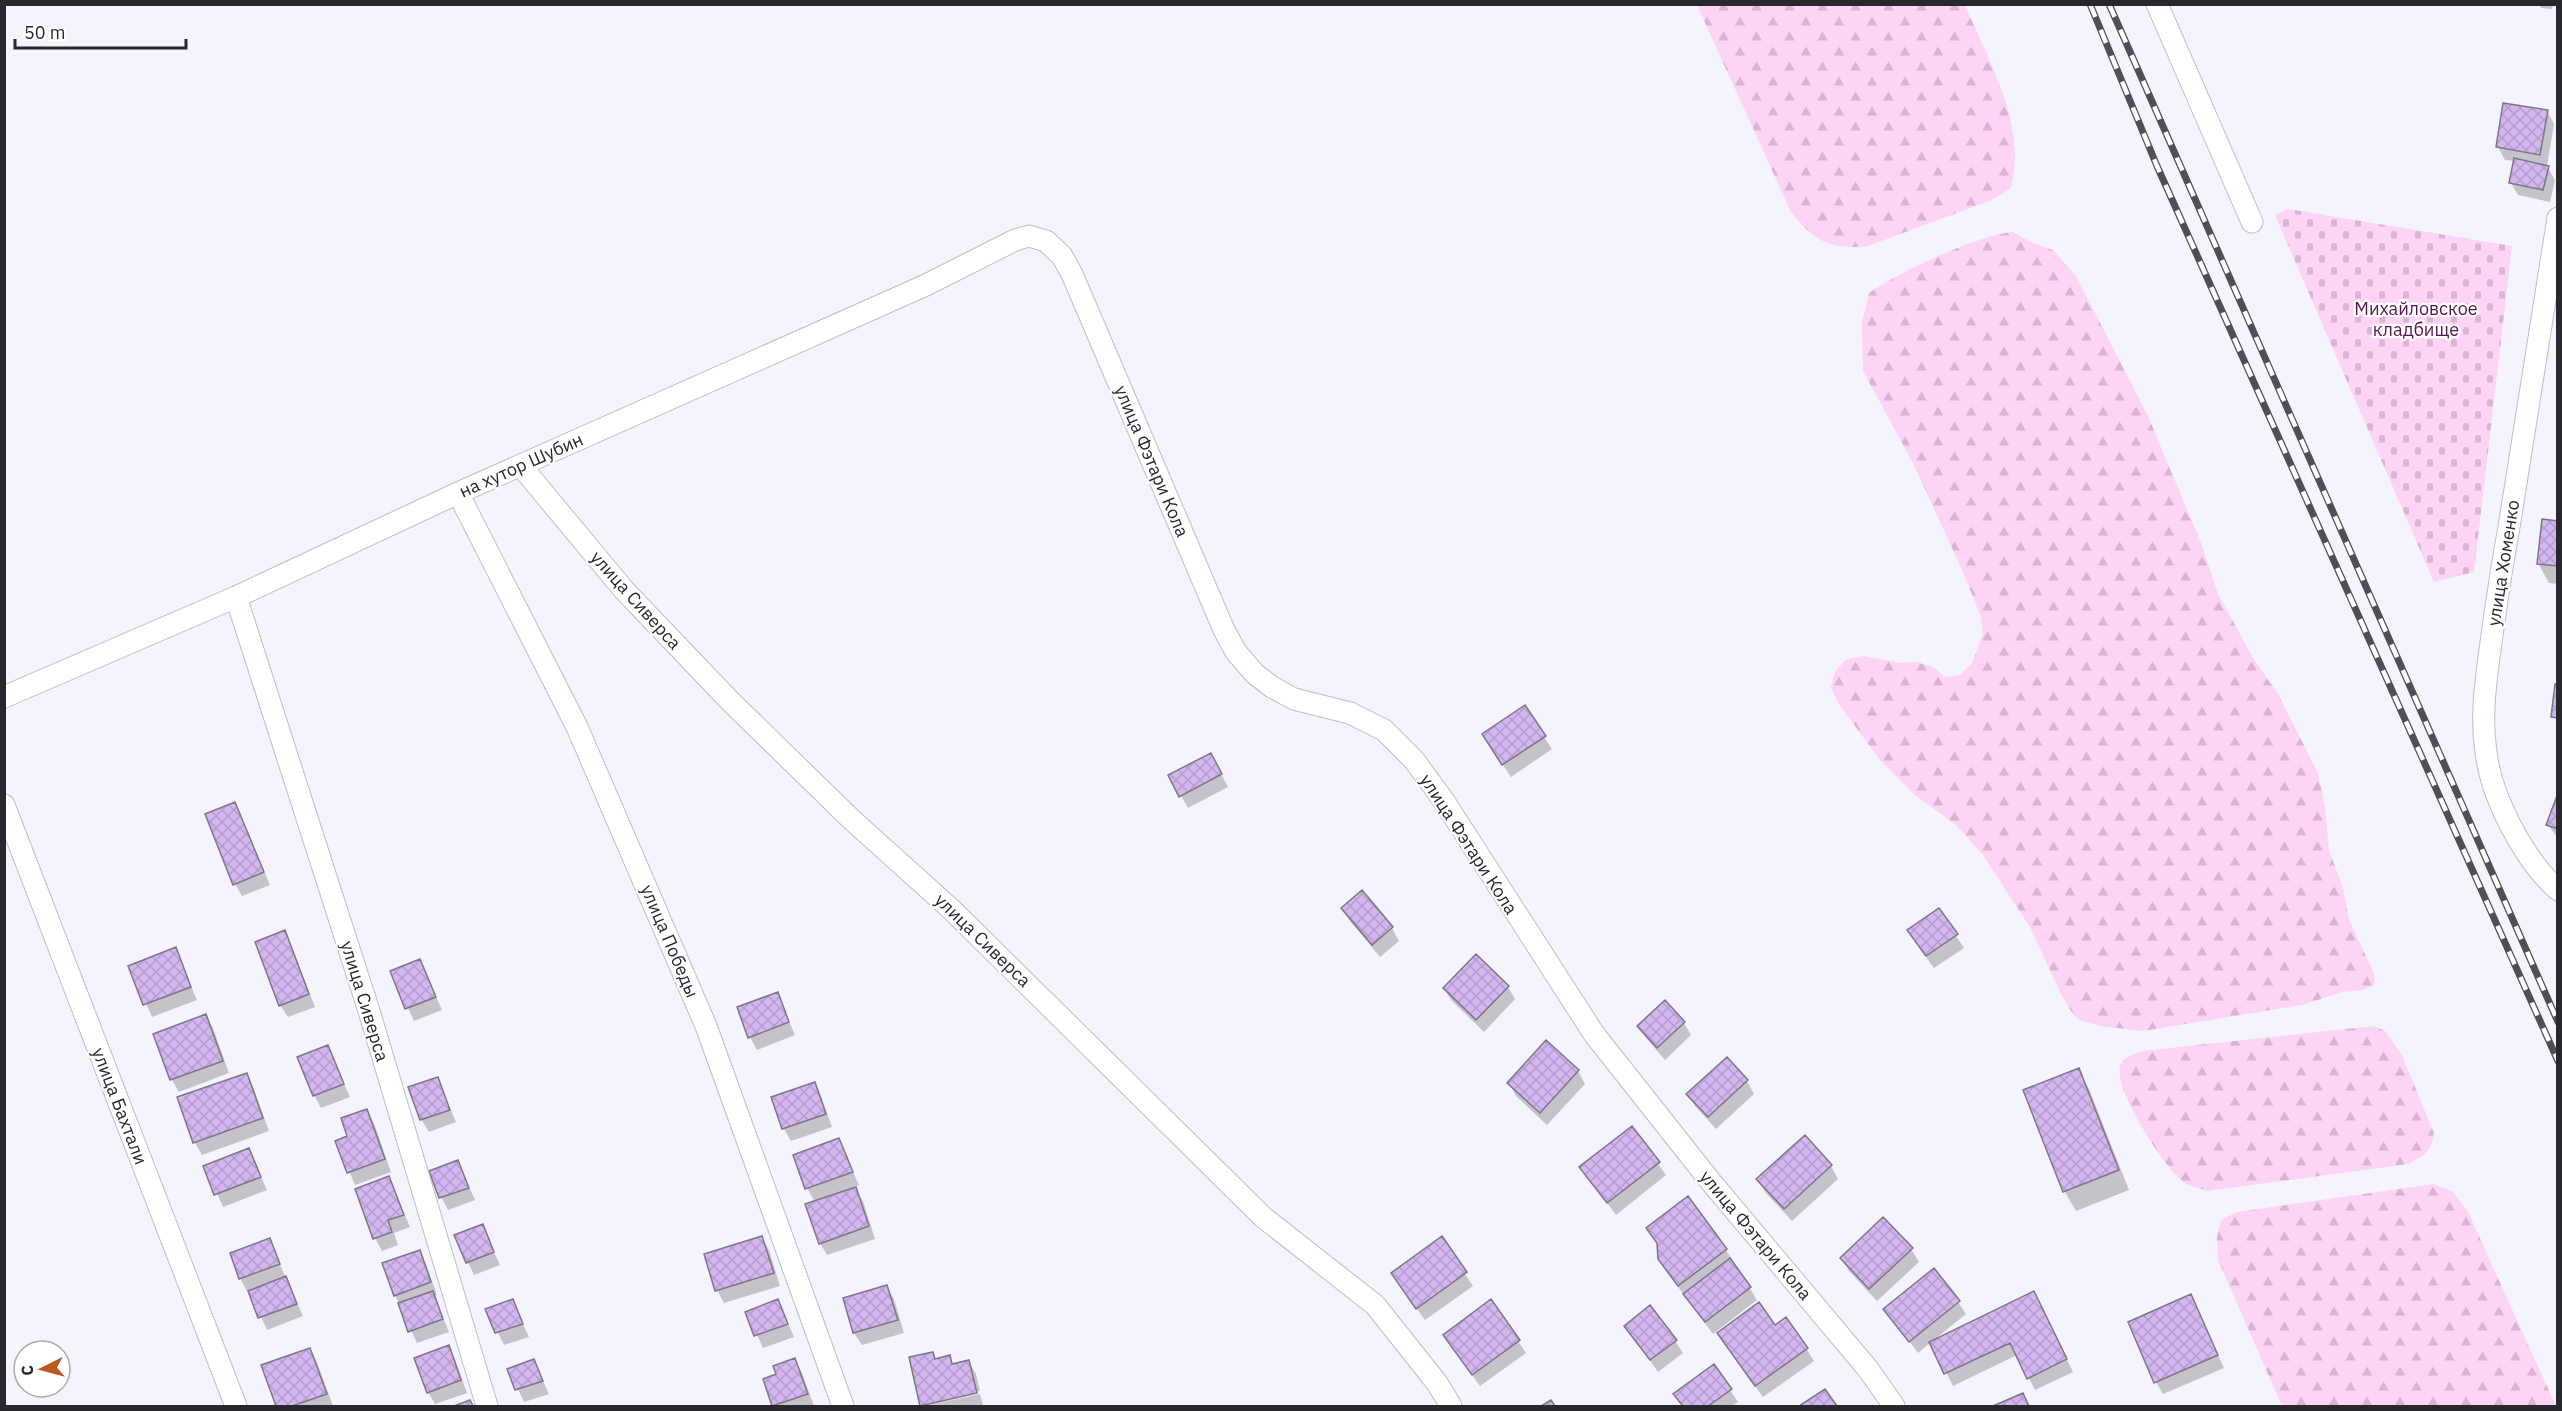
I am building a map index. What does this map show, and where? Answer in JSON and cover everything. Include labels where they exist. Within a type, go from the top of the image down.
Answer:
[{"type":"street","points":[[2157,4],[2252,222]]},
{"type":"street","name":"улица Хоменко","points":[[2558,218],[2542,329],[2496,604],[2484,704],[2489,770],[2518,842],[2534,866],[2558,890]]},
{"type":"street","name":"на хутор Шубин","points":[[4,697],[236,597],[458,493],[926,285],[1015,240],[1038,237]]},
{"type":"street","name":"улица Фэтари Кола","points":[[1038,237],[1053,245],[1072,274],[1224,630],[1236,652],[1255,674],[1272,687],[1294,699],[1350,713],[1384,730],[1414,760],[1444,801],[1594,1034],[1711,1182],[1868,1369],[1894,1407]]},
{"type":"street","name":"улица Сиверса","points":[[521,466],[624,590],[730,701],[851,819],[952,910],[1263,1217],[1375,1305],[1437,1383],[1451,1407]]},
{"type":"street","name":"улица Победы","points":[[458,493],[577,727],[706,1026],[843,1407]]},
{"type":"street","name":"улица Сиверса","points":[[236,597],[369,1011],[487,1407]]},
{"type":"street","name":"улица Бахтали","points":[[4,806],[236,1407]]},
{"type":"green space","points":[[1697,5],[1965,5],[1994,71],[2010,117],[2015,164],[2011,188],[1992,200],[1868,246],[1833,245],[1815,237],[1791,212]]},
{"type":"green space","name":"Михайловское кладбище","points":[[2288,209],[2512,246],[2474,572],[2434,582],[2275,215]]},
{"type":"green space","points":[[2013,232],[2053,250],[2076,276],[2148,416],[2201,543],[2218,594],[2253,658],[2278,694],[2318,773],[2325,807],[2329,850],[2343,888],[2349,920],[2374,973],[2375,984],[2363,990],[2342,992],[2302,1005],[2143,1031],[2100,1026],[2079,1020],[2060,992],[2030,927],[1983,855],[1956,825],[1915,795],[1880,760],[1838,703],[1831,687],[1834,674],[1845,660],[1863,656],[1901,663],[1916,662],[1933,667],[1945,677],[1960,675],[1972,663],[1983,634],[1981,617],[1963,572],[1914,465],[1863,371],[1862,323],[1869,293],[1900,275],[1959,247]]},
{"type":"green space","points":[[2374,1026],[2385,1031],[2402,1055],[2434,1133],[2426,1152],[2408,1164],[2207,1191],[2190,1186],[2165,1162],[2142,1128],[2124,1092],[2120,1077],[2120,1066],[2124,1060],[2142,1051]]},
{"type":"green space","points":[[2434,1184],[2453,1192],[2468,1212],[2556,1406],[2282,1406],[2218,1260],[2217,1237],[2221,1220],[2237,1212]]},
{"type":"building","points":[[2503,103],[2548,110],[2540,155],[2496,147]]},
{"type":"building","points":[[2514,158],[2549,166],[2543,190],[2509,183]]},
{"type":"building","points":[[2542,519],[2558,521],[2558,566],[2537,564]]},
{"type":"building","points":[[2555,684],[2558,684],[2558,718],[2551,717]]},
{"type":"building","points":[[1525,705],[1546,736],[1502,765],[1482,734]]},
{"type":"building","points":[[1211,753],[1222,774],[1179,797],[1168,775]]},
{"type":"building","points":[[2558,793],[2558,829],[2546,825]]},
{"type":"building","points":[[235,802],[264,872],[233,885],[205,814]]},
{"type":"building","points":[[1362,890],[1393,927],[1372,945],[1341,908]]},
{"type":"building","points":[[1939,908],[1958,934],[1926,956],[1907,930]]},
{"type":"building","points":[[285,930],[309,994],[279,1006],[255,942]]},
{"type":"building","points":[[176,947],[191,987],[143,1005],[128,966]]},
{"type":"building","points":[[1476,954],[1509,986],[1476,1020],[1443,988]]},
{"type":"building","points":[[420,959],[436,997],[405,1009],[390,971]]},
{"type":"building","points":[[778,992],[789,1022],[748,1038],[737,1007]]},
{"type":"building","points":[[1665,1000],[1685,1022],[1657,1048],[1637,1026]]},
{"type":"building","points":[[206,1014],[223,1061],[170,1080],[153,1034]]},
{"type":"building","points":[[1546,1040],[1579,1070],[1540,1113],[1507,1083]]},
{"type":"building","points":[[328,1045],[344,1084],[313,1096],[297,1057]]},
{"type":"building","points":[[1727,1057],[1748,1080],[1708,1117],[1686,1094]]},
{"type":"building","points":[[2079,1068],[2119,1170],[2063,1192],[2023,1090]]},
{"type":"building","points":[[247,1073],[263,1118],[193,1143],[177,1097]]},
{"type":"building","points":[[438,1077],[450,1110],[420,1120],[408,1087]]},
{"type":"building","points":[[815,1082],[826,1114],[782,1129],[771,1097]]},
{"type":"building","points":[[367,1109],[385,1159],[347,1173],[335,1141],[347,1136],[341,1118]]},
{"type":"building","points":[[1632,1126],[1660,1162],[1607,1203],[1579,1167]]},
{"type":"building","points":[[1805,1135],[1832,1165],[1784,1209],[1756,1179]]},
{"type":"building","points":[[839,1138],[853,1172],[805,1189],[793,1155]]},
{"type":"building","points":[[249,1148],[261,1177],[214,1195],[203,1166]]},
{"type":"building","points":[[458,1160],[469,1188],[439,1198],[429,1171]]},
{"type":"building","points":[[389,1176],[404,1215],[388,1220],[392,1232],[373,1239],[355,1189]]},
{"type":"building","points":[[856,1187],[869,1226],[819,1244],[805,1204]]},
{"type":"building","points":[[1688,1196],[1727,1249],[1678,1286],[1658,1259],[1657,1243],[1646,1228]]},
{"type":"building","points":[[1883,1217],[1913,1248],[1869,1289],[1840,1258]]},
{"type":"building","points":[[483,1224],[494,1252],[466,1263],[454,1235]]},
{"type":"building","points":[[762,1236],[774,1273],[715,1291],[704,1254]]},
{"type":"building","points":[[1442,1236],[1467,1272],[1416,1309],[1391,1273]]},
{"type":"building","points":[[270,1238],[280,1264],[239,1279],[230,1253]]},
{"type":"building","points":[[420,1250],[431,1282],[394,1296],[382,1263]]},
{"type":"building","points":[[1730,1258],[1751,1287],[1705,1322],[1683,1294]]},
{"type":"building","points":[[1934,1268],[1960,1301],[1909,1342],[1883,1309]]},
{"type":"building","points":[[286,1276],[297,1304],[258,1318],[248,1291]]},
{"type":"building","points":[[887,1285],[898,1320],[853,1333],[843,1298]]},
{"type":"building","points":[[433,1291],[443,1319],[408,1332],[398,1303]]},
{"type":"building","points":[[2034,1291],[2067,1359],[2027,1379],[2010,1343],[1944,1374],[1929,1342]]},
{"type":"building","points":[[2191,1294],[2218,1355],[2154,1383],[2128,1322]]},
{"type":"building","points":[[513,1299],[523,1324],[495,1333],[485,1309]]},
{"type":"building","points":[[778,1299],[788,1324],[754,1336],[745,1312]]},
{"type":"building","points":[[1491,1299],[1520,1340],[1472,1375],[1443,1335]]},
{"type":"building","points":[[1759,1302],[1775,1325],[1786,1317],[1808,1348],[1755,1386],[1717,1333]]},
{"type":"building","points":[[1650,1305],[1677,1340],[1650,1360],[1624,1326]]},
{"type":"building","points":[[449,1345],[461,1380],[427,1393],[414,1358]]},
{"type":"building","points":[[310,1348],[327,1394],[292,1406],[276,1406],[261,1365]]},
{"type":"building","points":[[933,1352],[935,1359],[950,1355],[952,1364],[969,1360],[977,1393],[920,1406],[909,1357]]},
{"type":"building","points":[[795,1358],[808,1394],[772,1406],[763,1379],[776,1374],[773,1366]]},
{"type":"building","points":[[534,1359],[543,1381],[515,1390],[507,1369]]},
{"type":"building","points":[[1714,1364],[1732,1389],[1708,1406],[1683,1406],[1673,1394]]},
{"type":"building","points":[[1825,1389],[1837,1406],[1799,1406]]},
{"type":"building","points":[[2023,1393],[2029,1406],[1993,1406]]},
{"type":"building","points":[[470,1400],[473,1406],[454,1406]]},
{"type":"building","points":[[1551,1400],[1555,1406],[1541,1406]]},
{"type":"railway","points":[[2090,4],[2157,166],[2558,1061]]},
{"type":"railway","points":[[2109,4],[2558,1022]]}]
